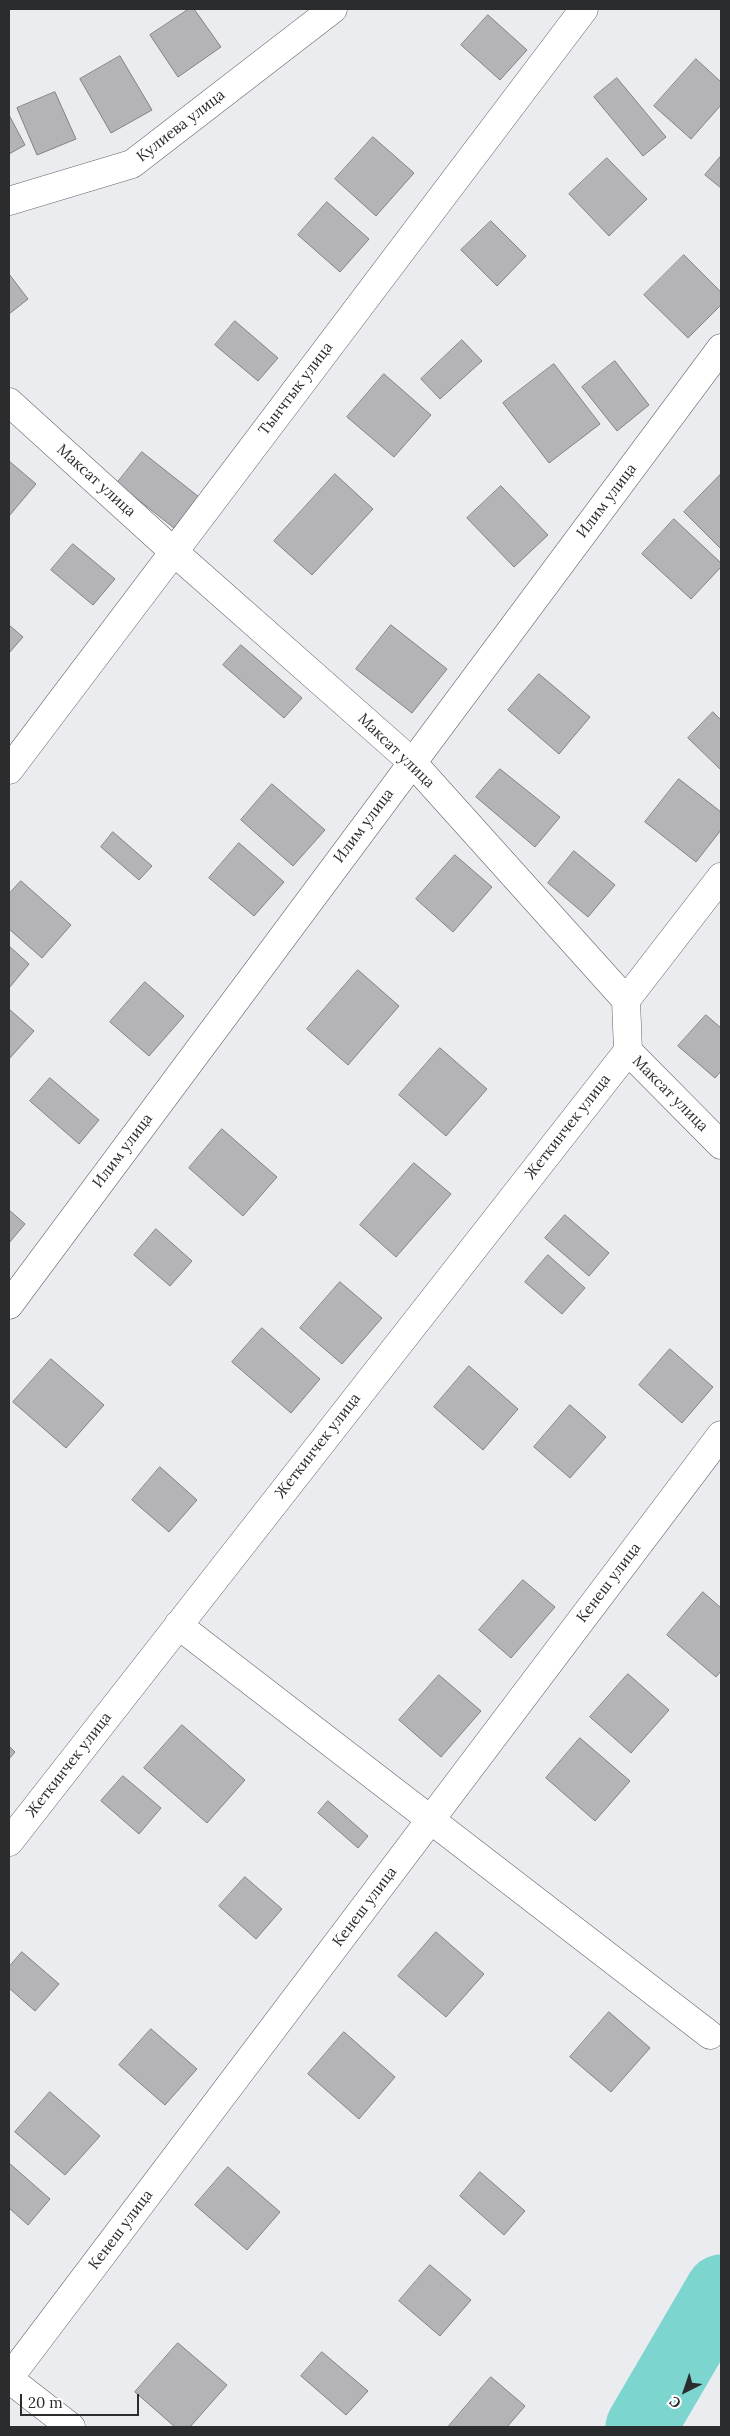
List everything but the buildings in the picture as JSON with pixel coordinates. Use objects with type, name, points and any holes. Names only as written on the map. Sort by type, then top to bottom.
[{"type":"street","name":"Кулиева улица","points":[[9,201],[132,164],[333,9]]},
{"type":"street","name":"Тынчтык улица","points":[[9,770],[584,9]]},
{"type":"street","name":"Илим улица","points":[[9,1305],[721,348]]},
{"type":"street","name":"Максат улица","points":[[9,402],[173,551],[412,762],[626,1000],[628,1050],[721,1145]]},
{"type":"street","points":[[626,1000],[721,877]]},
{"type":"street","name":"Жеткинчек улица","points":[[9,1842],[628,1050]]},
{"type":"street","name":"Кенеш улица","points":[[9,2378],[721,1435]]},
{"type":"street","points":[[178,1625],[710,2035]]},
{"type":"street","points":[[9,2378],[71,2427]]},
{"type":"waterway","points":[[641,2427],[721,2290]]}]
